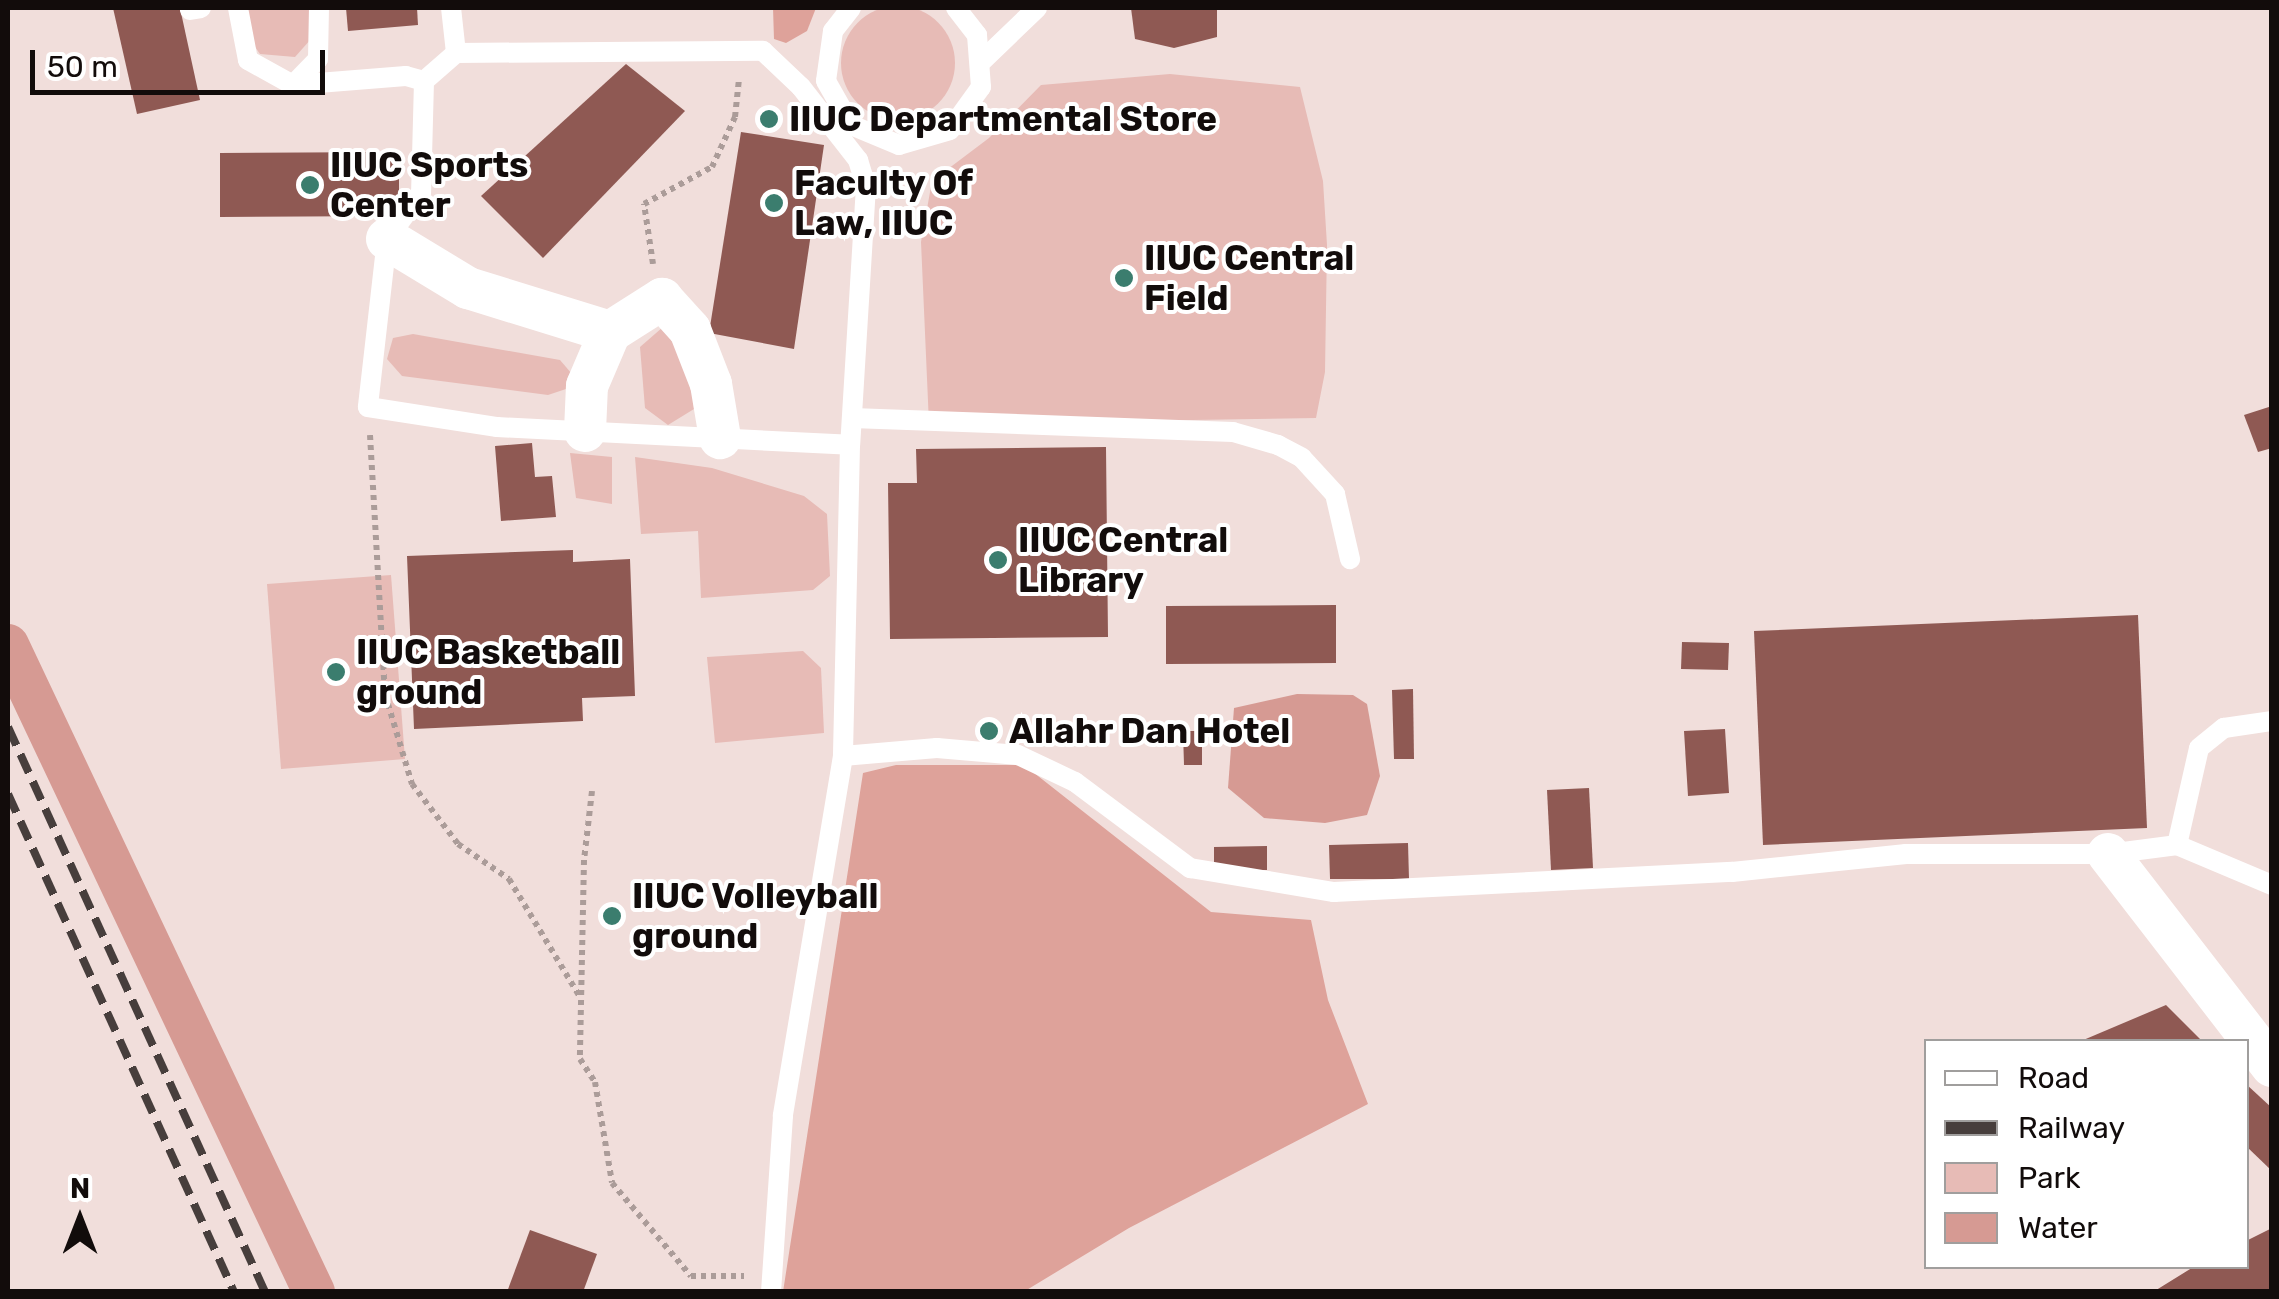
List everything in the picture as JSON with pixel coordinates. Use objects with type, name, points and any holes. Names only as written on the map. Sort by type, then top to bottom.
[{"type":"street","points":[[387,239],[468,288],[610,332]]},
{"type":"street","points":[[585,431],[586,386],[610,332],[662,299],[690,330],[711,384],[720,438]]},
{"type":"street","points":[[2108,854],[2272,1066]]},
{"type":"lane","points":[[238,8],[248,60],[293,84],[406,76],[424,80]]},
{"type":"lane","points":[[293,84],[318,59],[319,8]]},
{"type":"lane","points":[[450,8],[456,53]]},
{"type":"lane","points":[[852,8],[833,32],[826,81],[851,125],[873,138],[899,145],[950,130],[981,87],[983,60],[977,35],[956,8]]},
{"type":"lane","points":[[983,60],[1037,8]]},
{"type":"lane","points":[[771,1292],[768,1269],[783,1116],[843,756],[850,445],[866,186],[856,159],[800,87],[763,51],[456,53],[424,80],[422,193],[387,239],[368,407],[497,427],[850,445]]},
{"type":"lane","points":[[856,159],[873,138]]},
{"type":"lane","points":[[852,418],[1233,432],[1278,444],[1302,458],[1335,494],[1350,560]]},
{"type":"lane","points":[[2177,845],[2199,748],[2224,728],[2272,721]]},
{"type":"lane","points":[[843,756],[937,748],[1018,755],[1075,782],[1190,868],[1334,892],[1732,872],[1906,854],[2108,854],[2177,845],[2272,885]]},
{"type":"path","points":[[662,299],[644,204],[712,167],[735,117],[748,51]]},
{"type":"path","points":[[368,407],[385,694],[412,784],[458,844],[509,879],[580,997]]},
{"type":"path","points":[[592,791],[580,1058],[595,1082],[612,1183],[692,1276],[734,1279],[768,1269]]},
{"type":"green space","points":[[898,6],[930,15],[946,31],[955,63],[946,95],[930,111],[898,120],[866,111],[850,95],[841,63],[850,31],[866,15]]},
{"type":"green space","points":[[246,8],[311,8],[311,39],[295,57],[260,54],[245,33]]},
{"type":"green space","name":"IIUC Central Field","points":[[1170,74],[1300,87],[1323,181],[1327,245],[1325,372],[1316,418],[929,424],[921,242],[932,181],[989,138],[1041,85]]},
{"type":"green space","points":[[663,327],[689,346],[694,409],[668,425],[645,408],[640,347]]},
{"type":"green space","points":[[413,334],[560,360],[572,374],[569,388],[548,395],[402,376],[387,359],[393,338]]},
{"type":"green space","points":[[570,453],[612,457],[612,504],[576,498]]},
{"type":"green space","points":[[635,457],[712,468],[804,496],[827,514],[830,576],[813,590],[701,598],[698,531],[641,534]]},
{"type":"green space","name":"IIUC Basketball ground","points":[[391,575],[405,759],[281,769],[267,584]]},
{"type":"green space","points":[[803,651],[821,668],[824,733],[715,743],[707,657]]},
{"type":"shaded area","points":[[773,8],[816,8],[807,31],[786,43],[774,39]]},
{"type":"shaded area","points":[[896,765],[1024,765],[1211,912],[1311,920],[1328,1000],[1368,1104],[1129,1228],[1025,1291],[783,1292],[863,773]]},
{"type":"water","points":[[1297,694],[1353,695],[1367,704],[1380,776],[1367,815],[1325,823],[1264,818],[1228,788],[1234,708]]},
{"type":"building","points":[[113,8],[180,8],[200,100],[137,114]]},
{"type":"building","points":[[346,8],[417,8],[418,25],[348,31]]},
{"type":"building","points":[[1131,8],[1217,8],[1217,37],[1174,48],[1135,39]]},
{"type":"building","points":[[626,64],[685,111],[543,258],[481,196]]},
{"type":"building","name":"Faculty Of Law, IIUC","points":[[741,132],[824,145],[794,349],[709,333]]},
{"type":"building","name":"IIUC Sports Center","points":[[399,152],[399,216],[220,217],[220,153]]},
{"type":"building","points":[[2272,406],[2272,448],[2258,452],[2244,415]]},
{"type":"building","points":[[532,443],[535,477],[552,476],[556,517],[501,521],[495,446]]},
{"type":"building","name":"IIUC Central Library","points":[[1106,447],[1108,637],[890,639],[888,483],[917,483],[916,449]]},
{"type":"building","points":[[573,550],[573,562],[630,559],[635,696],[582,698],[583,721],[414,729],[407,556]]},
{"type":"building","points":[[1336,605],[1336,663],[1166,664],[1166,606]]},
{"type":"building","points":[[2138,615],[2147,828],[1763,845],[1754,631]]},
{"type":"building","points":[[1682,642],[1729,643],[1728,670],[1681,669]]},
{"type":"building","points":[[1413,689],[1414,759],[1394,759],[1392,690]]},
{"type":"building","points":[[1725,729],[1729,793],[1688,796],[1684,731]]},
{"type":"building","points":[[1183,731],[1202,731],[1202,765],[1184,765]]},
{"type":"building","points":[[1589,788],[1593,868],[1551,870],[1547,790]]},
{"type":"building","points":[[1408,843],[1409,879],[1330,879],[1329,845]]},
{"type":"building","points":[[1267,846],[1267,870],[1214,870],[1214,847]]},
{"type":"building","points":[[2166,1005],[2200,1039],[2086,1039]]},
{"type":"building","points":[[2249,1087],[2272,1108],[2272,1171],[2249,1149]]},
{"type":"building","points":[[2272,1228],[2272,1292],[2153,1292],[2190,1269],[2249,1269],[2249,1240]]},
{"type":"building","points":[[530,1230],[597,1254],[583,1292],[507,1292]]},
{"type":"waterway","points":[[8,645],[314,1292]]},
{"type":"railway","points":[[8,727],[265,1292]]},
{"type":"railway","points":[[8,794],[234,1292]]},
{"type":"place","name":"IIUC Departmental Store","points":[[769,119]]},
{"type":"place","name":"IIUC Sports Center","points":[[310,185]]},
{"type":"place","name":"Faculty Of Law, IIUC","points":[[774,203]]},
{"type":"place","name":"IIUC Central Field","points":[[1124,278]]},
{"type":"place","name":"IIUC Central Library","points":[[998,560]]},
{"type":"place","name":"IIUC Basketball ground","points":[[336,672]]},
{"type":"place","name":"Allahr Dan Hotel","points":[[989,731]]},
{"type":"place","name":"IIUC Volleyball ground","points":[[612,916]]}]
